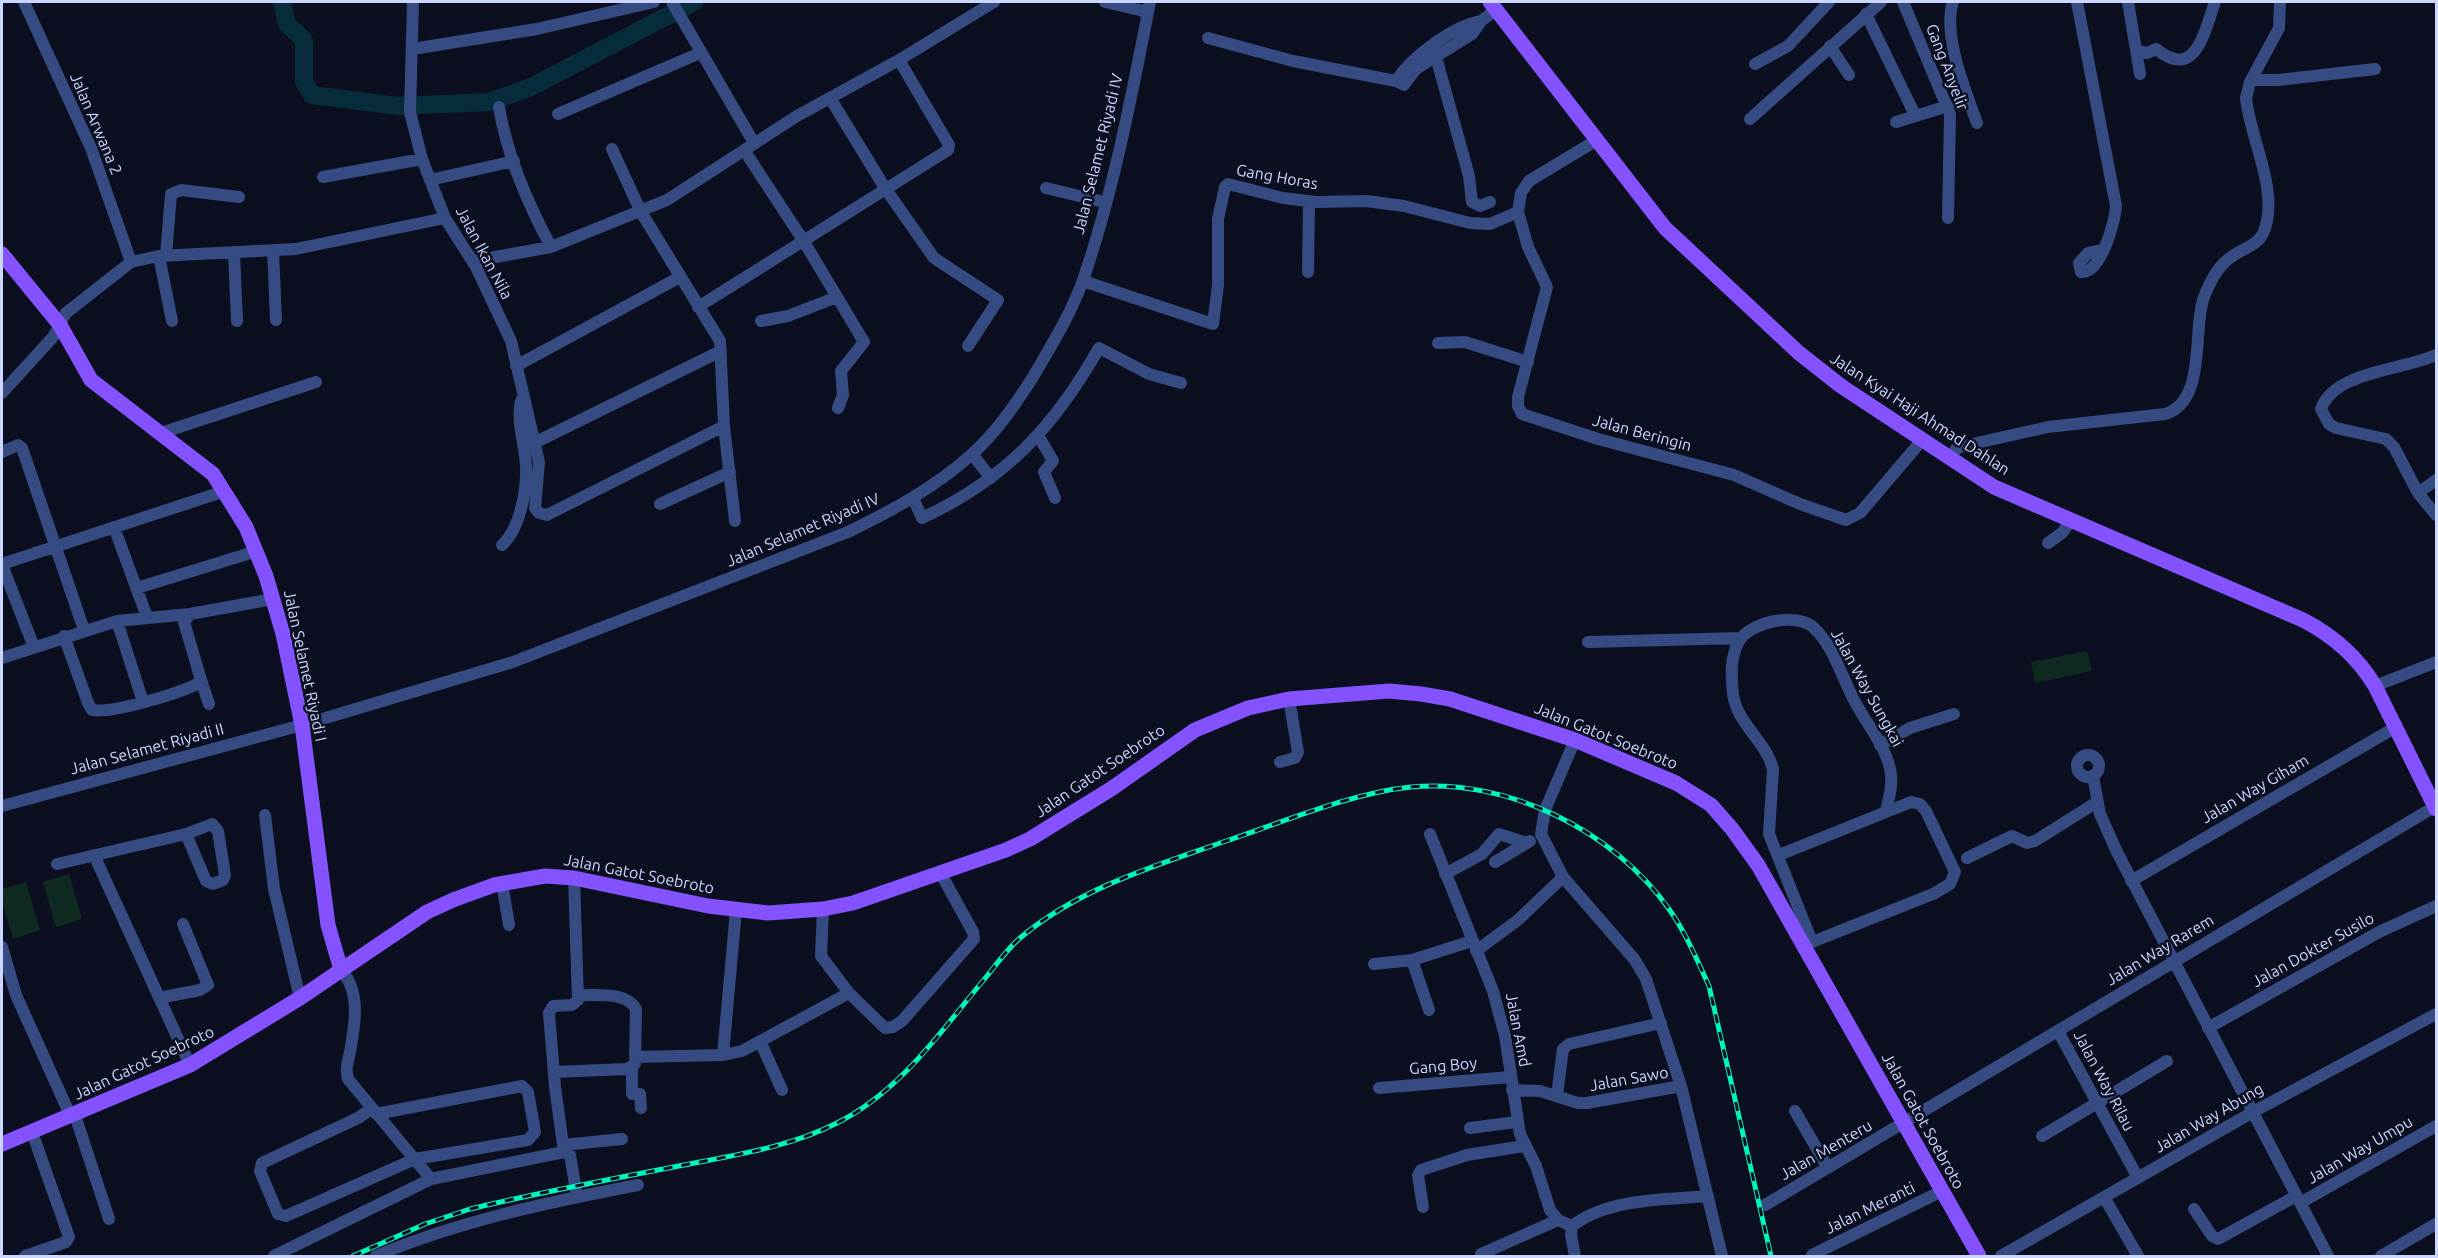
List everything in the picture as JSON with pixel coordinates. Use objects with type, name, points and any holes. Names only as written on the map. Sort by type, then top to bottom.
[{"type":"main road","name":"Jalan Kyai Haji Ahmad Dahlan","points":[[1493,6],[1648,209],[1695,259],[1818,368],[1994,487],[2322,630],[2353,655],[2374,686],[2436,807]]},
{"type":"main road","name":"Jalan Selamet Riyadi I","points":[[2,254],[60,325],[97,385],[203,464],[225,491],[257,551],[273,599],[302,724],[328,925],[340,970]]},
{"type":"main road","name":"Jalan Gatot Soebroto","points":[[2,1144],[190,1065],[300,998],[427,912],[453,900],[502,883],[545,876],[574,878],[736,910],[768,913],[824,909],[900,889],[1030,839],[1111,789],[1164,750],[1214,721],[1248,708],[1290,699],[1389,692],[1450,699],[1575,740],[1676,783],[1711,805],[1758,865],[1808,944],[1976,1255]]},
{"type":"street","name":"Jalan Arwana 2","points":[[24,2],[91,148],[131,262]]},
{"type":"street","name":"Jalan Ikan Nila","points":[[413,2],[410,106],[422,159],[445,218],[473,261],[511,341],[523,397],[536,442],[539,471],[535,506],[543,515],[724,426]]},
{"type":"street","points":[[412,49],[537,29],[654,2]]},
{"type":"street","points":[[473,261],[551,247],[640,212],[688,188],[749,147],[994,2]]},
{"type":"street","points":[[1105,2],[1149,7]]},
{"type":"street","points":[[1755,64],[1788,46],[1829,2]]},
{"type":"street","points":[[1750,119],[1799,78],[1830,46],[1881,2]]},
{"type":"street","name":"Gang Anyelir","points":[[1903,2],[1948,106],[1951,122],[1948,218]]},
{"type":"street","points":[[1953,2],[1949,16],[1951,33],[1962,81],[1977,123]]},
{"type":"street","points":[[2077,2],[2116,206],[2115,220],[2103,250]]},
{"type":"street","points":[[2128,2],[2140,74]]},
{"type":"street","points":[[2137,51],[2147,53],[2156,49],[2172,59],[2188,58],[2197,52],[2215,2]]},
{"type":"street","points":[[1949,458],[1957,448],[1963,446],[2048,427],[2155,416],[2179,409],[2191,384],[2202,303],[2207,290],[2221,265],[2260,241],[2266,228],[2268,197],[2247,105],[2251,80],[2279,28],[2280,2]]},
{"type":"street","points":[[673,5],[749,147],[864,342],[841,371],[843,395],[838,408]]},
{"type":"street","points":[[1208,38],[1293,61],[1396,81],[1404,85],[1434,51],[1472,34],[1493,6]]},
{"type":"street","name":"Jalan Selamet Riyadi IV","points":[[302,724],[513,662],[848,532],[913,498],[972,454],[1004,421],[1024,390],[1052,346],[1083,281],[1104,202],[1149,7]]},
{"type":"street","points":[[1866,14],[1916,115]]},
{"type":"street","points":[[1830,46],[1848,75]]},
{"type":"street","points":[[1434,51],[1469,176],[1472,202],[1480,206],[1490,202]]},
{"type":"street","points":[[558,114],[700,53]]},
{"type":"street","points":[[698,307],[950,147],[899,60]]},
{"type":"street","points":[[2251,80],[2278,80],[2375,69]]},
{"type":"street","points":[[830,98],[885,188],[934,258],[998,300],[968,346]]},
{"type":"street","points":[[1896,123],[1948,106]]},
{"type":"street","points":[[499,107],[530,208],[551,247]]},
{"type":"street","points":[[1518,212],[1521,194],[1526,183],[1597,140]]},
{"type":"street","points":[[612,148],[640,212],[698,307],[716,332],[721,351],[724,426],[735,521]]},
{"type":"street","points":[[323,177],[422,159]]},
{"type":"street","points":[[430,180],[514,161]]},
{"type":"street","name":"Gang Horas","points":[[1083,281],[1213,324],[1218,285],[1218,219],[1226,185],[1283,198],[1309,201],[1366,201],[1404,206],[1478,224],[1499,221],[1518,212]]},
{"type":"street","points":[[1046,188],[1104,202]]},
{"type":"street","points":[[172,321],[163,256],[171,194],[180,190],[239,197]]},
{"type":"street","points":[[1308,272],[1309,201]]},
{"type":"street","name":"Jalan Beringin","points":[[1518,212],[1528,247],[1547,287],[1520,385],[1518,406],[1522,414],[1734,475],[1800,504],[1846,520],[1860,513],[1923,440]]},
{"type":"street","points":[[2,393],[53,337],[66,313],[131,262],[163,256],[305,247],[445,218]]},
{"type":"street","points":[[273,250],[276,320]]},
{"type":"street","points":[[234,252],[237,321]]},
{"type":"street","points":[[516,366],[680,278]]},
{"type":"street","points":[[760,321],[788,316],[837,297]]},
{"type":"street","points":[[1438,343],[1465,342],[1528,362]]},
{"type":"street","points":[[913,498],[922,518],[962,499],[991,478],[1038,435],[1079,383],[1099,348],[1149,374],[1181,383]]},
{"type":"street","points":[[536,442],[721,351]]},
{"type":"street","points":[[2436,355],[2351,381],[2325,398],[2321,409],[2329,424],[2336,428],[2386,439],[2394,447],[2418,493],[2436,515]]},
{"type":"street","points":[[161,433],[316,382]]},
{"type":"street","points":[[502,545],[513,530],[526,480],[519,419],[523,397]]},
{"type":"street","points":[[1038,435],[1053,461],[1044,472],[1055,498]]},
{"type":"street","points":[[2,452],[18,445],[22,448],[84,630]]},
{"type":"street","points":[[972,454],[991,478]]},
{"type":"street","points":[[660,504],[730,472]]},
{"type":"street","points":[[2418,493],[2436,480]]},
{"type":"street","points":[[34,647],[2,564],[225,491]]},
{"type":"street","points":[[2048,543],[2062,533],[2071,520]]},
{"type":"street","points":[[114,527],[147,617]]},
{"type":"street","points":[[136,588],[257,551]]},
{"type":"street","points":[[2,658],[64,636],[117,621],[190,614],[273,599]]},
{"type":"street","points":[[190,614],[184,622],[209,704]]},
{"type":"street","name":"Jalan Way Sungkai","points":[[1741,638],[1775,620],[1790,618],[1804,621],[1813,627],[1836,662],[1880,745],[1892,777],[1886,811]]},
{"type":"street","points":[[117,621],[143,702]]},
{"type":"street","points":[[64,636],[92,710],[100,711],[143,702],[195,686],[201,680]]},
{"type":"street","points":[[1588,642],[1724,636],[1741,638],[1732,661],[1733,696],[1744,721],[1771,759],[1773,769],[1769,834],[1779,855],[1808,944],[1933,894],[1954,879],[1953,868],[1920,804],[1904,803],[1779,855]]},
{"type":"street","points":[[2374,686],[2436,662]]},
{"type":"street","points":[[1280,762],[1295,758],[1298,752],[1290,699]]},
{"type":"street","points":[[1880,745],[1910,728],[1954,714]]},
{"type":"street","name":"Jalan Selamet Riyadi II","points":[[2,806],[302,724]]},
{"type":"street","name":"Jalan Way Giham","points":[[2131,881],[2396,727]]},
{"type":"street","points":[[1575,740],[1545,810],[1541,834],[1563,877],[1635,960],[1646,979],[1681,1086],[1722,1257]]},
{"type":"street","points":[[2092,776],[2097,802],[2108,833],[2131,881],[2328,1257]]},
{"type":"street","points":[[1967,858],[2012,836],[2027,843],[2035,841],[2097,802]]},
{"type":"street","name":"Jalan Way Rarem","points":[[1904,1124],[2174,960],[2436,807]]},
{"type":"street","points":[[265,815],[278,908],[300,998]]},
{"type":"street","points":[[57,864],[186,834],[212,824],[216,826],[225,875],[223,880],[213,884],[206,881],[186,834]]},
{"type":"street","name":"Jalan Amd","points":[[1430,834],[1493,991],[1505,1036],[1516,1122],[1524,1146],[1536,1166],[1550,1210],[1558,1220]]},
{"type":"street","points":[[1445,874],[1482,854],[1499,834],[1527,843]]},
{"type":"street","points":[[1495,862],[1541,834]]},
{"type":"street","points":[[94,855],[190,1065]]},
{"type":"street","points":[[824,909],[822,956],[849,993],[885,1028],[893,1027],[902,1022],[974,939],[973,932],[941,874]]},
{"type":"street","points":[[1374,964],[1412,960],[1474,946],[1518,920],[1563,877]]},
{"type":"street","points":[[574,878],[579,995],[572,1005],[557,1005],[550,1009],[554,1072],[564,1149],[570,1155],[573,1165],[577,1196]]},
{"type":"street","points":[[502,883],[509,925]]},
{"type":"street","name":"Jalan Dokter Susilo","points":[[2208,1028],[2379,932],[2436,906]]},
{"type":"street","points":[[723,1055],[736,910]]},
{"type":"street","points":[[159,998],[200,990],[208,984],[183,924]]},
{"type":"street","points":[[2,947],[16,995],[73,1116],[109,1219]]},
{"type":"street","points":[[1412,960],[1429,1010]]},
{"type":"street","points":[[340,970],[353,988],[355,1002],[350,1050],[345,1070],[353,1089],[431,1179]]},
{"type":"street","points":[[554,1072],[634,1062],[723,1055],[742,1051],[849,993]]},
{"type":"street","points":[[579,995],[630,1000],[636,1009],[632,1094],[640,1094],[641,1108]]},
{"type":"street","name":"Jalan Way Abung","points":[[2001,1257],[2253,1112],[2436,1014]]},
{"type":"street","points":[[1557,1095],[1563,1049],[1569,1044],[1661,1023]]},
{"type":"street","name":"Jalan Way Rilau","points":[[2058,1031],[2138,1178]]},
{"type":"street","points":[[760,1041],[782,1090]]},
{"type":"street","points":[[2042,1136],[2167,1061]]},
{"type":"street","name":"Gang Boy","points":[[1379,1088],[1511,1083]]},
{"type":"street","name":"Jalan Sawo","points":[[1511,1083],[1557,1095],[1568,1101],[1587,1103],[1681,1086]]},
{"type":"street","points":[[519,1086],[528,1092],[535,1132],[530,1139],[415,1159],[286,1216],[276,1212],[260,1171],[262,1163],[373,1112],[519,1086]]},
{"type":"street","points":[[1795,1110],[1828,1168]]},
{"type":"street","points":[[1470,1128],[1516,1122]]},
{"type":"street","name":"Jalan Menteru","points":[[1765,1205],[1904,1124]]},
{"type":"street","name":"Jalan Way Umpu","points":[[2194,1209],[2212,1236],[2218,1239],[2298,1200],[2436,1126]]},
{"type":"street","points":[[25,1257],[66,1242],[69,1237],[33,1132]]},
{"type":"street","points":[[274,1257],[431,1179],[564,1149],[622,1139]]},
{"type":"street","points":[[1424,1207],[1418,1175],[1421,1170],[1467,1155],[1524,1146]]},
{"type":"street","points":[[376,1257],[419,1238],[577,1196],[638,1185]]},
{"type":"street","name":"Jalan Meranti","points":[[1812,1255],[1942,1191]]},
{"type":"street","points":[[1575,1257],[1571,1235],[1572,1226],[1589,1213],[1651,1200],[1708,1196]]},
{"type":"street","points":[[2104,1197],[2138,1257]]},
{"type":"street","points":[[1481,1254],[1558,1220],[1572,1226]]},
{"type":"street","points":[[2381,1257],[2436,1224]]},
{"type":"green space","points":[[2087,651],[2092,671],[2035,683],[2031,662]]},
{"type":"green space","points":[[69,874],[82,919],[56,927],[43,882]]},
{"type":"green space","points":[[26,882],[40,930],[13,939],[2,901],[2,889]]},
{"type":"waterway","points":[[282,2],[287,24],[304,40],[304,82],[312,95],[398,106],[489,102],[531,87],[694,2]]},
{"type":"railway","points":[[353,1256],[425,1224],[470,1209],[743,1154],[819,1131],[859,1110],[899,1078],[934,1041],[1015,943],[1043,920],[1067,905],[1147,869],[1342,801],[1388,790],[1447,786],[1484,791],[1520,801],[1555,815],[1588,833],[1619,855],[1646,881],[1669,909],[1686,937],[1709,986],[1771,1256]]}]
